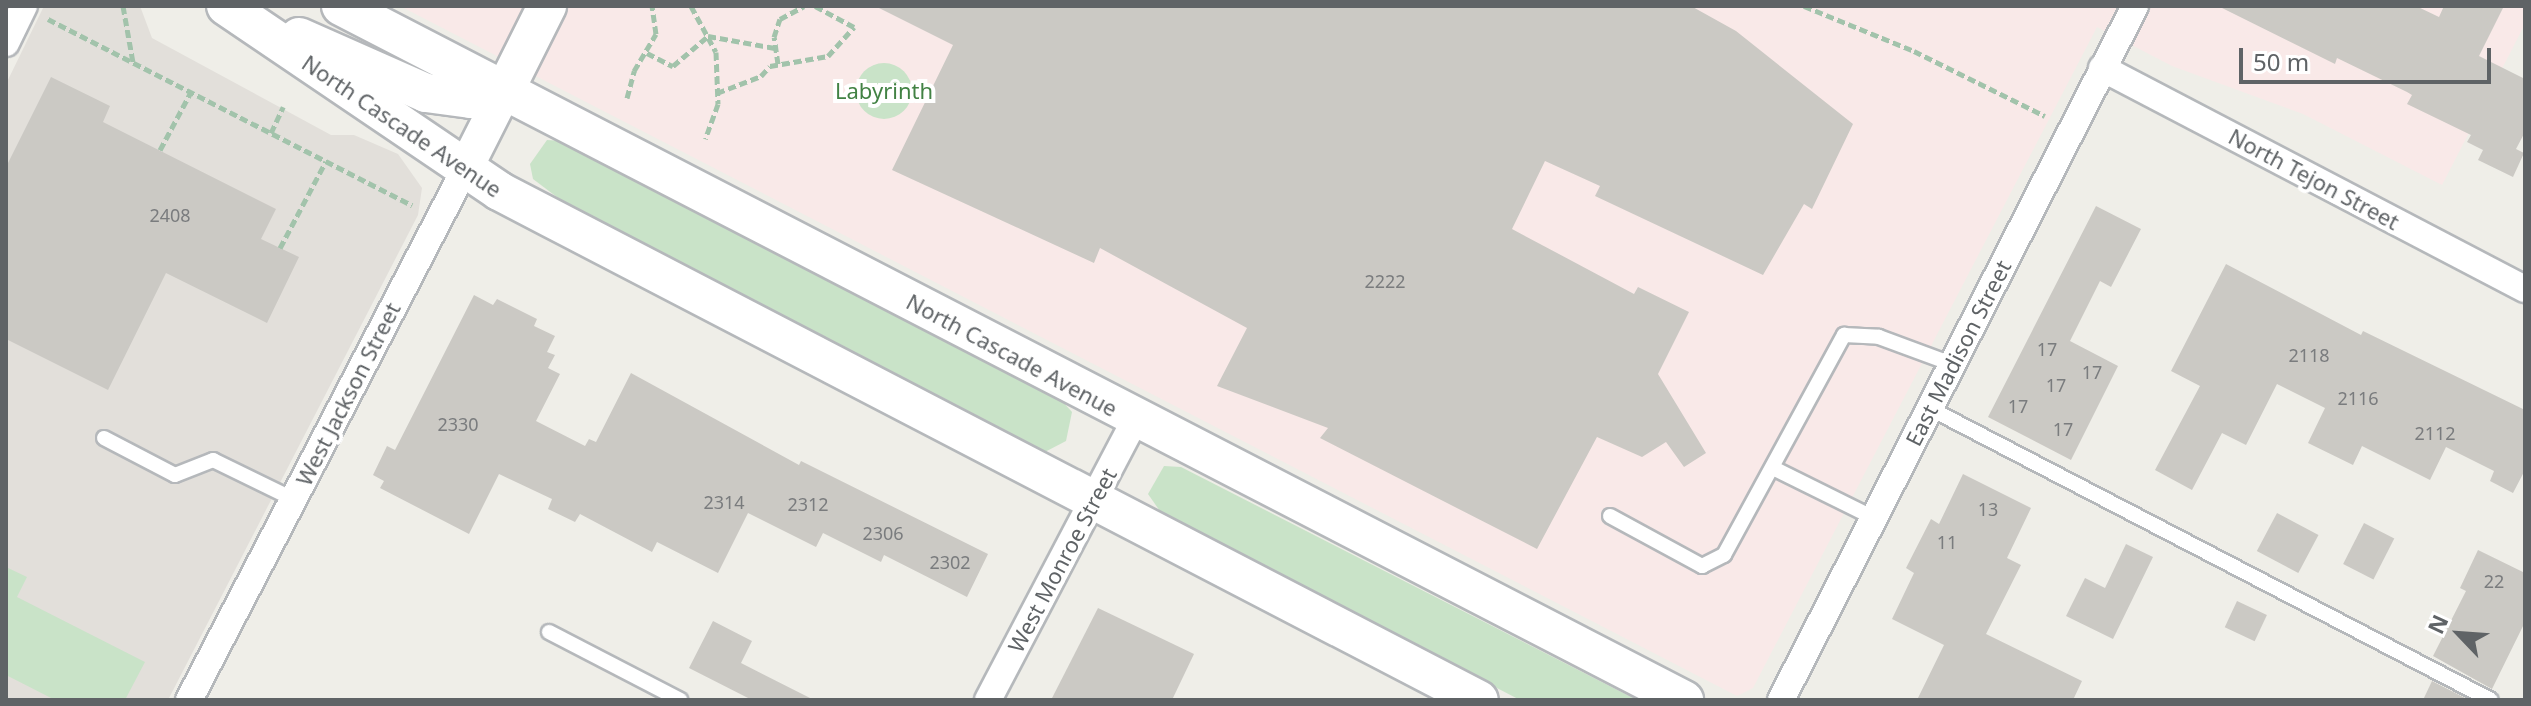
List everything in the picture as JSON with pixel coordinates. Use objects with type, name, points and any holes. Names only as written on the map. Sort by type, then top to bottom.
[{"type":"main road","points":[[227,6],[426,93],[471,99],[506,88],[547,6]]},
{"type":"main road","name":"North Cascade Avenue","points":[[227,6],[464,171],[1093,502],[1479,700]]},
{"type":"main road","name":"North Cascade Avenue","points":[[341,6],[506,88],[1135,420],[1684,700]]},
{"type":"street","points":[[6,43],[24,6]]},
{"type":"street","name":"East Madison Street","points":[[1781,700],[2135,6]]},
{"type":"street","name":"North Tejon Street","points":[[2102,68],[2525,289]]},
{"type":"street","name":"West Jackson Street","points":[[189,700],[506,88]]},
{"type":"street","name":"West Monroe Street","points":[[988,700],[1135,420]]},
{"type":"lane","points":[[1610,516],[1702,566],[1724,555],[1844,335],[1879,337],[1952,364]]},
{"type":"lane","points":[[1929,408],[2491,700]]},
{"type":"lane","points":[[104,438],[175,475],[213,460],[293,499]]},
{"type":"lane","points":[[1773,468],[1874,518]]},
{"type":"lane","points":[[549,632],[680,700]]},
{"type":"path","points":[[123,6],[133,63]]},
{"type":"path","points":[[627,98],[634,71],[656,34],[652,6]]},
{"type":"path","points":[[691,6],[716,52],[717,93],[705,139]]},
{"type":"path","points":[[778,64],[775,48],[780,19],[804,6]]},
{"type":"path","points":[[717,93],[778,64],[828,56],[854,27],[815,6]]},
{"type":"path","points":[[1804,6],[1914,51],[2045,116]]},
{"type":"path","points":[[47,20],[414,206]]},
{"type":"path","points":[[647,53],[673,66],[708,36]]},
{"type":"path","points":[[708,36],[775,48]]},
{"type":"path","points":[[160,150],[191,92]]},
{"type":"path","points":[[271,133],[283,107]]},
{"type":"path","points":[[280,248],[326,161]]},
{"type":"shaded area","points":[[44,6],[140,6],[152,38],[331,135],[354,135],[398,154],[422,188],[418,215],[168,700],[6,700],[6,84]]},
{"type":"shaded area","points":[[400,6],[2525,6],[2525,24],[2442,185],[2303,114],[2172,66],[2097,27],[1753,688],[1737,696]]},
{"type":"green space","name":"Labyrinth","points":[[884,63],[904,71],[912,91],[904,111],[884,119],[864,111],[856,91],[864,71]]},
{"type":"green space","points":[[547,140],[562,141],[1063,402],[1072,412],[1066,441],[1041,454],[578,213],[533,179],[530,164]]},
{"type":"green space","points":[[1164,466],[1181,467],[1637,700],[1520,700],[1162,514],[1148,494]]},
{"type":"green space","points":[[6,567],[27,577],[17,597],[145,662],[125,700],[55,700],[6,675]]},
{"type":"building","points":[[875,6],[1691,6],[1736,31],[1853,124],[1812,209],[1804,204],[1763,275],[1595,196],[1600,186],[1545,161],[1512,229],[1634,294],[1638,287],[1689,312],[1658,374],[1706,453],[1684,467],[1666,442],[1642,457],[1597,437],[1537,549],[1320,438],[1328,428],[1217,386],[1247,328],[1100,248],[1094,263],[892,170],[953,45]]},
{"type":"building","points":[[2218,6],[2416,6],[2439,17],[2444,6],[2504,6],[2479,56],[2525,79],[2525,132],[2516,149],[2524,153],[2513,177],[2478,160],[2483,150],[2467,142],[2471,135],[2407,104],[2412,95],[2407,92],[2337,58],[2335,64]]},
{"type":"building","points":[[51,77],[110,106],[103,122],[276,209],[261,239],[299,257],[267,323],[166,273],[108,390],[6,339],[6,167]]},
{"type":"building","points":[[2096,206],[2141,229],[2111,287],[2100,281],[2070,341],[2118,366],[2071,460],[1988,417]]},
{"type":"building","points":[[2226,264],[2361,335],[2363,331],[2525,410],[2525,470],[2513,493],[2490,481],[2494,471],[2446,447],[2430,480],[2362,446],[2353,465],[2308,443],[2325,408],[2277,384],[2246,445],[2222,433],[2192,490],[2155,470],[2200,386],[2171,371]]},
{"type":"building","points":[[474,295],[493,305],[497,299],[537,319],[534,326],[555,336],[547,352],[555,355],[548,368],[560,374],[536,421],[585,446],[589,439],[596,442],[631,373],[799,465],[801,461],[988,554],[967,597],[884,555],[881,562],[823,533],[816,547],[748,513],[718,573],[657,542],[652,552],[580,514],[575,522],[548,509],[552,499],[499,474],[469,534],[380,488],[384,481],[373,475],[387,446],[395,450]]},
{"type":"building","points":[[1963,474],[2031,508],[2007,558],[2021,565],[1986,634],[2082,681],[2073,700],[1917,700],[1944,645],[1892,619],[1914,573],[1906,568],[1931,519],[1939,524]]},
{"type":"building","points":[[2277,513],[2318,535],[2298,573],[2257,551]]},
{"type":"building","points":[[2364,523],[2394,538],[2373,579],[2343,564]]},
{"type":"building","points":[[2126,544],[2153,557],[2113,639],[2066,616],[2085,578],[2105,588]]},
{"type":"building","points":[[2478,550],[2525,573],[2525,622],[2492,689],[2433,656],[2466,591],[2460,588]]},
{"type":"building","points":[[2237,601],[2267,615],[2255,641],[2225,627]]},
{"type":"building","points":[[1098,608],[1194,654],[1172,700],[1051,700]]},
{"type":"building","points":[[713,621],[752,641],[741,663],[814,700],[752,700],[689,668]]},
{"type":"building","points":[[2432,681],[2469,700],[2423,700]]}]
